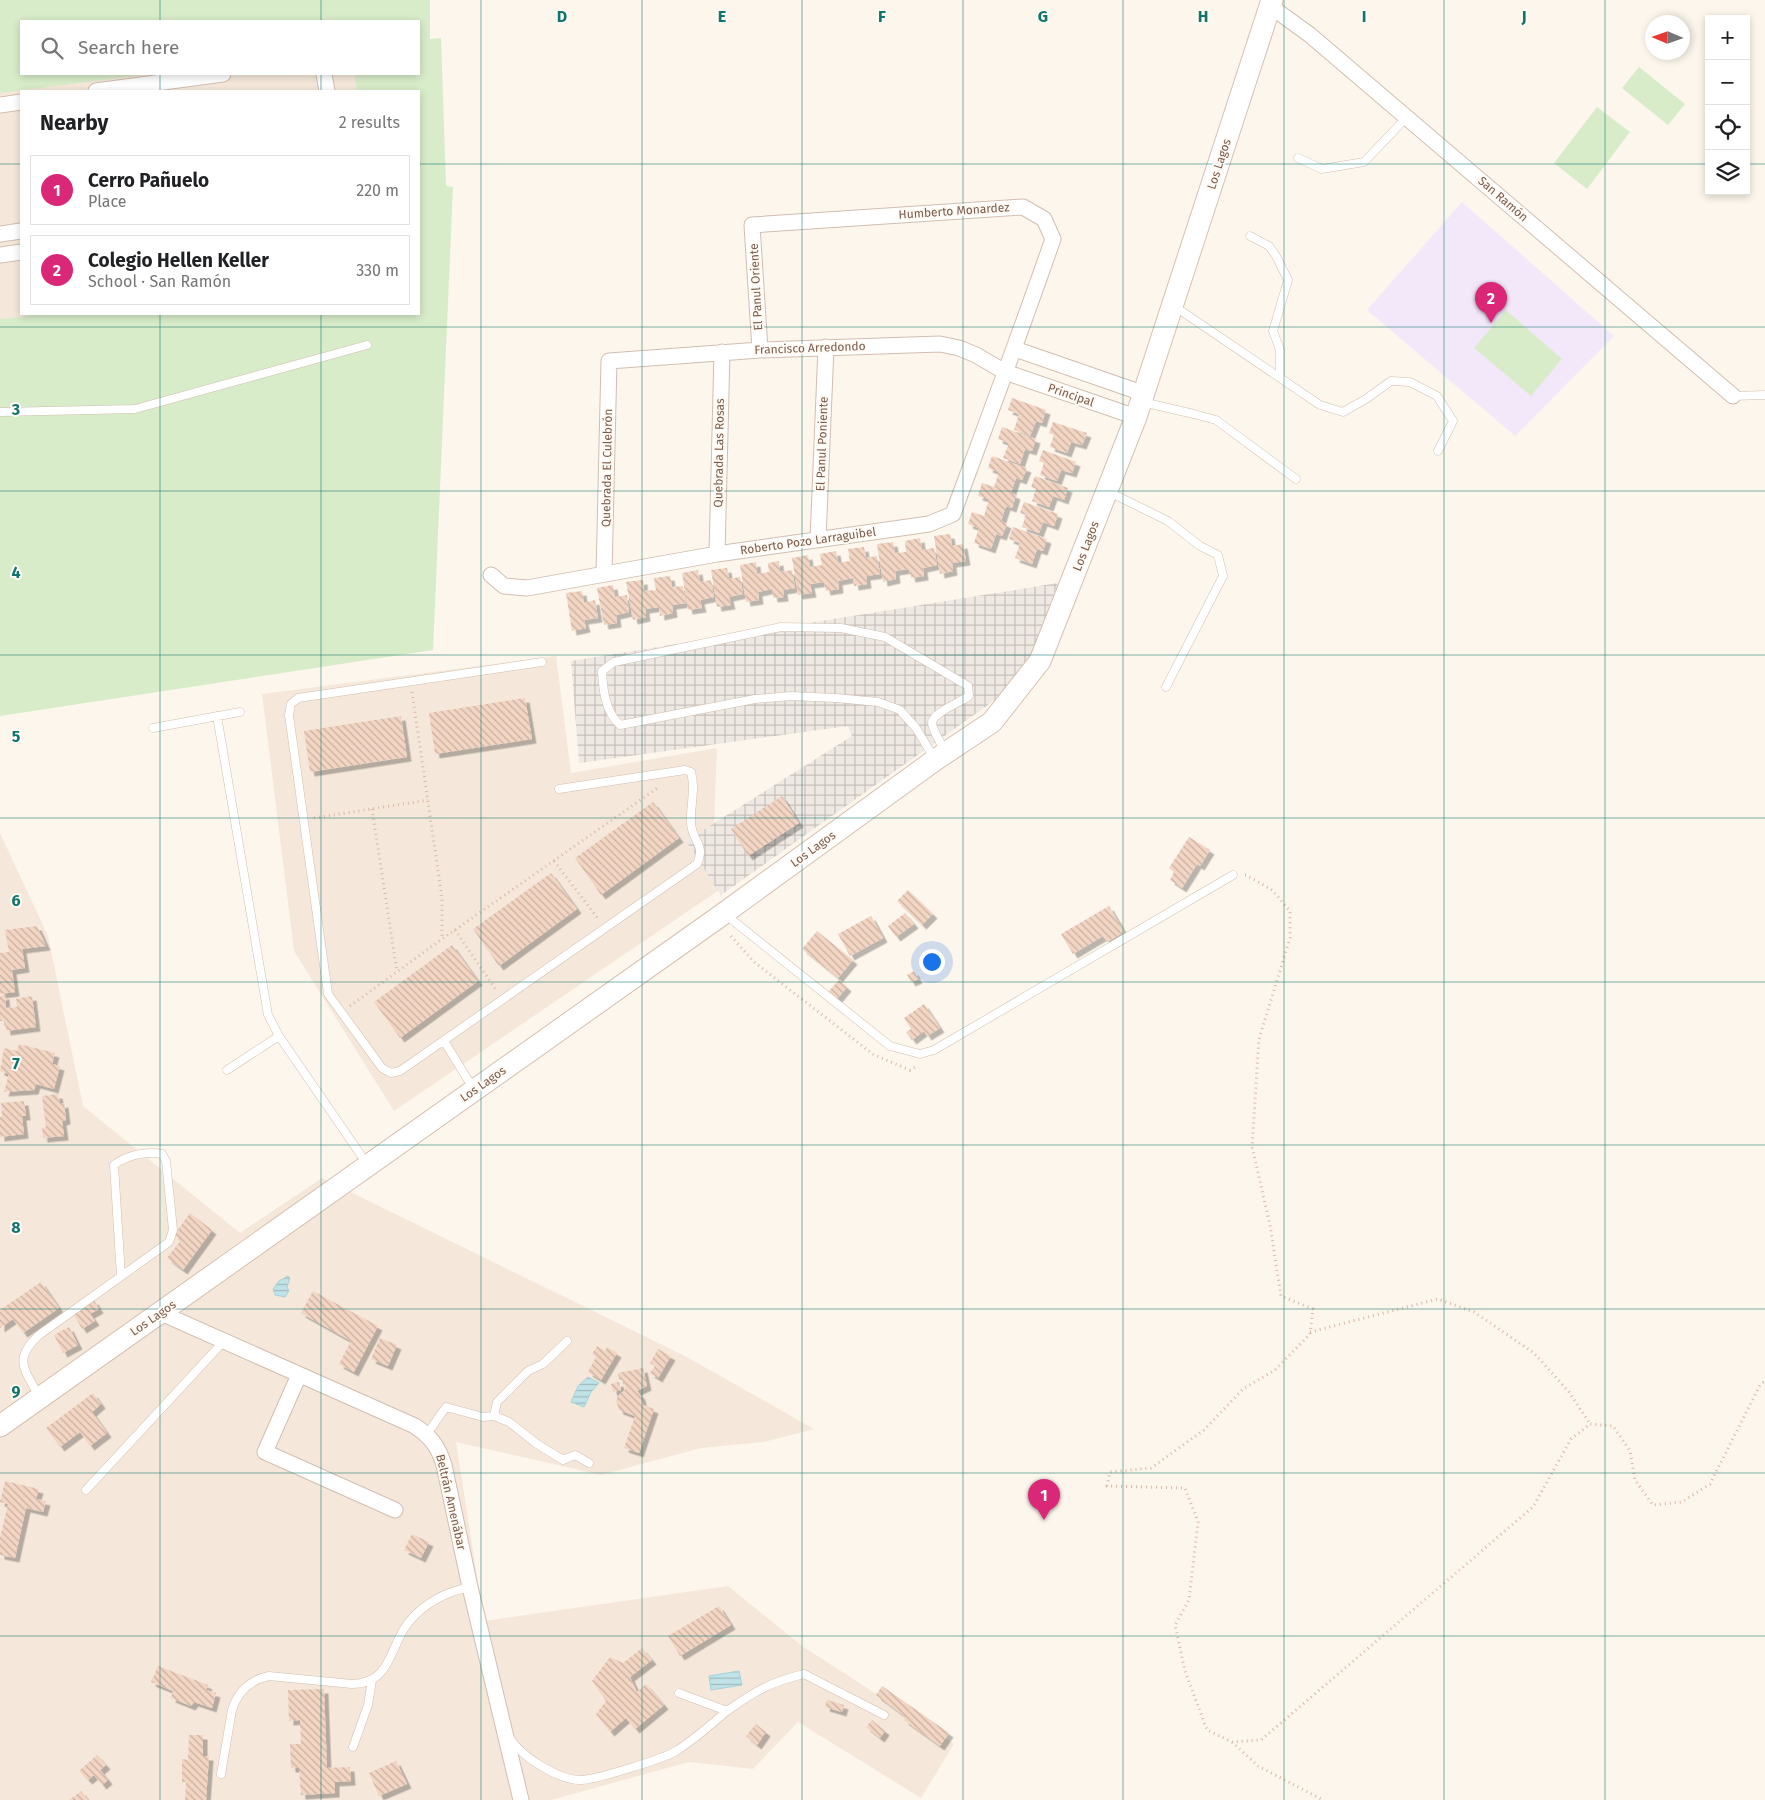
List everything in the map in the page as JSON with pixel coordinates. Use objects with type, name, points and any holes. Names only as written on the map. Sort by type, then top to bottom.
[{"type":"main road","name":"Los Lagos","points":[[0,1426],[720,916],[940,756],[992,722],[1040,661],[1141,405],[1271,3]]},
{"type":"street","name":"San Ramón","points":[[1271,3],[1733,396]]},
{"type":"street","points":[[103,90],[216,75]]},
{"type":"street","points":[[324,75],[327,90]]},
{"type":"street","points":[[0,104],[20,102]]},
{"type":"street","name":"Humberto Monardez","points":[[752,224],[1022,207],[1044,219],[1053,239],[1015,350]]},
{"type":"street","name":"El Panul Oriente","points":[[752,224],[760,350]]},
{"type":"street","points":[[0,234],[20,231]]},
{"type":"street","points":[[0,255],[20,252]]},
{"type":"street","name":"Francisco Arredondo","points":[[609,361],[760,350],[940,344],[976,355],[1005,372]]},
{"type":"street","name":"El Panul Poniente","points":[[818,540],[826,347]]},
{"type":"street","name":"Roberto Pozo Larraguibel","points":[[491,575],[504,586],[527,588],[717,554],[929,524],[953,514],[1005,372],[1015,350]]},
{"type":"street","name":"Principal","points":[[1015,350],[1141,405]]},
{"type":"street","name":"Quebrada Las Rosas","points":[[717,554],[722,352]]},
{"type":"street","name":"Quebrada El Culebrón","points":[[604,574],[609,361]]},
{"type":"street","name":"Principal","points":[[1005,372],[1141,405]]},
{"type":"street","name":"Beltrán Amenábar","points":[[161,1312],[415,1426],[433,1440],[442,1458],[470,1587],[521,1800]]},
{"type":"street","points":[[299,1375],[265,1452],[395,1510]]},
{"type":"lane","points":[[1298,158],[1322,169],[1364,162],[1407,117]]},
{"type":"lane","points":[[1250,236],[1269,246],[1288,280],[1273,331],[1280,350],[1280,378]]},
{"type":"lane","points":[[1173,306],[1320,405],[1343,412],[1366,399],[1391,381],[1410,382],[1437,396],[1453,421],[1438,452]]},
{"type":"lane","points":[[0,412],[135,409],[367,345]]},
{"type":"lane","points":[[1733,396],[1765,395]]},
{"type":"lane","points":[[1141,405],[1194,414],[1216,420],[1296,479]]},
{"type":"lane","points":[[1107,492],[1168,521],[1200,546],[1218,555],[1223,576],[1166,687]]},
{"type":"lane","points":[[781,627],[841,628],[885,637],[968,686],[969,696],[939,712],[933,718],[932,724],[940,756],[900,710],[878,702],[791,696],[755,699],[620,725],[611,718],[603,687],[602,671],[614,662],[781,627]]},
{"type":"lane","points":[[542,662],[298,698],[291,704],[289,715],[328,994],[382,1068],[391,1073],[400,1071],[697,864],[700,848],[693,834],[691,824],[694,782],[691,772],[685,770],[559,789]]},
{"type":"lane","points":[[153,728],[240,712]]},
{"type":"lane","points":[[217,716],[268,1015],[279,1036],[368,1166]]},
{"type":"lane","points":[[720,916],[890,1046],[920,1054],[934,1050],[1235,877]]},
{"type":"lane","points":[[226,1070],[279,1036]]},
{"type":"lane","points":[[444,1041],[474,1090]]},
{"type":"lane","points":[[40,1398],[23,1367],[28,1345],[39,1335],[169,1242],[173,1230],[166,1161],[162,1154],[152,1152],[123,1158],[114,1165],[121,1276]]},
{"type":"lane","points":[[86,1490],[224,1341]]},
{"type":"lane","points":[[494,1416],[497,1402],[528,1371],[543,1364],[567,1341]]},
{"type":"lane","points":[[427,1434],[446,1407],[483,1417],[494,1416],[509,1422],[537,1444],[563,1460],[576,1455],[590,1463]]},
{"type":"lane","points":[[220,1774],[235,1700],[240,1692],[253,1681],[269,1676],[352,1684],[366,1683],[384,1669],[402,1632],[416,1614],[430,1602],[446,1593],[470,1587]]},
{"type":"lane","points":[[502,1725],[512,1743],[538,1764],[565,1776],[584,1780],[663,1758],[676,1751],[756,1691],[781,1680],[804,1674],[884,1715]]},
{"type":"lane","points":[[353,1747],[368,1705],[372,1680]]},
{"type":"lane","points":[[679,1693],[728,1711]]},
{"type":"path","points":[[410,682],[442,898],[442,940]]},
{"type":"path","points":[[342,1012],[663,784],[663,773]]},
{"type":"path","points":[[304,819],[428,800]]},
{"type":"path","points":[[372,808],[397,972]]},
{"type":"path","points":[[554,861],[605,928]]},
{"type":"path","points":[[1235,877],[1246,875],[1272,890],[1290,911],[1290,938],[1259,1039],[1252,1147],[1270,1225],[1281,1296],[1313,1309],[1310,1334],[1275,1370],[1243,1389],[1204,1430],[1151,1468],[1110,1472],[1107,1486],[1185,1488],[1198,1522],[1189,1600],[1175,1625],[1185,1671],[1207,1730],[1232,1742],[1258,1766],[1323,1800]]},
{"type":"path","points":[[720,916],[754,962],[874,1055],[910,1070],[919,1065]]},
{"type":"path","points":[[455,930],[503,1000]]},
{"type":"path","points":[[1310,1332],[1438,1300],[1474,1312],[1534,1353],[1569,1392],[1590,1424]]},
{"type":"path","points":[[1232,1742],[1261,1740],[1533,1507],[1571,1439],[1590,1424],[1613,1426],[1630,1450],[1635,1480],[1653,1505],[1682,1502],[1710,1484],[1760,1384],[1765,1380]]},
{"type":"shaded area","points":[[82,75],[354,75],[357,90],[20,90],[20,315],[34,315],[0,319],[0,89]]},
{"type":"shaded area","points":[[1462,202],[1614,336],[1515,436],[1367,310]]},
{"type":"shaded area","points":[[1058,583],[1032,654],[1002,695],[721,895],[686,841],[852,736],[848,726],[579,763],[571,661]]},
{"type":"shaded area","points":[[556,656],[571,773],[717,748],[714,827],[747,871],[394,1111],[294,951],[262,694]]},
{"type":"shaded area","points":[[0,833],[48,936],[83,1106],[240,1233],[322,1178],[685,1356],[814,1429],[764,1442],[701,1448],[601,1475],[456,1442],[484,1621],[728,1586],[802,1646],[954,1744],[921,1798],[798,1722],[753,1769],[689,1762],[551,1800],[0,1800]]},
{"type":"green space","points":[[0,0],[430,0],[430,39],[441,38],[446,186],[453,187],[433,650],[0,716],[0,319],[34,315],[420,315],[420,90],[357,90],[354,75],[420,75],[420,20],[20,20],[20,75],[142,75],[0,93]]},
{"type":"green space","points":[[1639,67],[1685,104],[1668,125],[1622,88]]},
{"type":"green space","points":[[1597,107],[1630,132],[1587,189],[1554,163]]},
{"type":"green space","points":[[1506,310],[1562,359],[1531,396],[1474,348]]},
{"type":"water","points":[[288,1276],[290,1278],[287,1287],[289,1291],[285,1297],[275,1295],[273,1289],[279,1281]]},
{"type":"water","points":[[588,1377],[599,1383],[591,1392],[584,1407],[571,1402],[578,1386]]},
{"type":"water","points":[[739,1671],[742,1685],[711,1690],[709,1676]]},
{"type":"building","points":[[1012,398],[1046,410],[1042,423],[1036,421],[1030,436],[1014,430],[1019,414],[1008,410]]},
{"type":"building","points":[[1053,422],[1087,433],[1082,445],[1071,442],[1067,453],[1050,447],[1054,435],[1049,433]]},
{"type":"building","points":[[1002,427],[1036,439],[1032,451],[1025,449],[1020,464],[1003,458],[1009,443],[998,439]]},
{"type":"building","points":[[1043,450],[1076,462],[1072,473],[1061,470],[1057,481],[1040,475],[1044,463],[1039,461]]},
{"type":"building","points":[[992,456],[1027,468],[1022,480],[1016,478],[1011,493],[1016,495],[1012,508],[1006,506],[1001,521],[1007,524],[1002,536],[996,534],[991,549],[974,543],[979,528],[968,524],[972,512],[984,516],[989,499],[978,496],[982,483],[994,487],[999,472],[988,468]]},
{"type":"building","points":[[1035,476],[1068,488],[1064,500],[1053,496],[1049,507],[1032,501],[1036,489],[1031,487]]},
{"type":"building","points":[[1024,502],[1058,514],[1054,526],[1043,522],[1039,533],[1022,527],[1026,515],[1020,513]]},
{"type":"building","points":[[1013,527],[1047,539],[1043,551],[1037,549],[1032,564],[1015,558],[1020,543],[1009,539]]},
{"type":"building","points":[[950,534],[952,546],[963,544],[966,561],[952,563],[953,571],[940,574],[934,536]]},
{"type":"building","points":[[920,538],[922,550],[934,548],[937,565],[923,568],[924,576],[911,578],[909,569],[895,571],[896,579],[883,582],[877,544],[893,542],[895,553],[906,552],[905,541]]},
{"type":"building","points":[[864,547],[866,558],[877,556],[880,574],[866,576],[867,584],[854,586],[853,578],[838,581],[839,589],[826,591],[824,582],[810,584],[812,593],[798,595],[792,558],[808,555],[810,567],[822,565],[820,554],[836,551],[838,563],[850,561],[848,549]]},
{"type":"building","points":[[779,561],[780,572],[792,570],[795,588],[783,590],[784,597],[773,598],[772,589],[758,592],[759,600],[746,602],[740,565],[756,562],[757,574],[769,572],[768,563]]},
{"type":"building","points":[[727,568],[729,579],[740,577],[743,594],[729,597],[731,605],[717,607],[711,570]]},
{"type":"building","points":[[698,570],[700,582],[711,580],[714,597],[700,600],[702,608],[688,610],[682,573]]},
{"type":"building","points":[[670,576],[672,587],[683,586],[686,603],[672,605],[673,613],[660,616],[659,607],[645,609],[646,617],[633,620],[626,582],[643,580],[644,591],[656,590],[654,578]]},
{"type":"building","points":[[613,585],[615,597],[627,595],[629,612],[616,615],[617,623],[604,625],[597,588]]},
{"type":"building","points":[[582,591],[584,603],[595,600],[598,618],[584,620],[586,628],[572,631],[566,593]]},
{"type":"building","points":[[525,698],[532,739],[435,754],[429,713]]},
{"type":"building","points":[[401,716],[407,757],[310,772],[304,731]]},
{"type":"building","points":[[782,796],[799,823],[748,856],[731,829]]},
{"type":"building","points":[[653,802],[679,838],[601,895],[575,858]]},
{"type":"building","points":[[1189,837],[1210,850],[1200,866],[1197,864],[1182,888],[1170,880],[1174,872],[1169,868]]},
{"type":"building","points":[[551,873],[577,909],[499,966],[473,929]]},
{"type":"building","points":[[908,890],[933,914],[922,925],[897,901]]},
{"type":"building","points":[[1109,906],[1124,932],[1107,942],[1103,936],[1073,954],[1061,934]]},
{"type":"building","points":[[905,913],[914,924],[896,937],[888,926]]},
{"type":"building","points":[[871,916],[883,938],[850,956],[838,934]]},
{"type":"building","points":[[37,926],[46,946],[22,949],[25,968],[12,970],[15,992],[0,994],[0,953],[9,952],[5,930]]},
{"type":"building","points":[[817,931],[853,960],[838,978],[802,949]]},
{"type":"building","points":[[452,945],[478,981],[400,1038],[374,1002]]},
{"type":"building","points":[[914,971],[918,979],[911,982],[907,975]]},
{"type":"building","points":[[839,980],[847,987],[837,999],[828,992]]},
{"type":"building","points":[[5,995],[6,1008],[17,1007],[16,999],[32,996],[36,1027],[6,1031],[5,1021],[0,1021],[0,996]]},
{"type":"building","points":[[924,1004],[940,1028],[927,1036],[924,1031],[912,1040],[906,1032],[911,1029],[904,1018]]},
{"type":"building","points":[[19,1044],[55,1053],[52,1064],[60,1066],[54,1089],[36,1084],[34,1090],[4,1092],[9,1074],[0,1071],[4,1048],[17,1051]]},
{"type":"building","points":[[58,1094],[60,1104],[64,1103],[66,1120],[62,1121],[64,1136],[43,1138],[42,1128],[46,1127],[42,1096]]},
{"type":"building","points":[[24,1101],[26,1116],[22,1116],[24,1134],[0,1137],[1,1103]]},
{"type":"building","points":[[190,1213],[212,1230],[183,1270],[167,1258],[181,1240],[174,1235]]},
{"type":"building","points":[[41,1282],[59,1308],[23,1333],[13,1319],[0,1328],[0,1310]]},
{"type":"building","points":[[313,1291],[378,1326],[354,1372],[339,1364],[351,1341],[301,1313]]},
{"type":"building","points":[[94,1300],[99,1309],[90,1314],[95,1321],[82,1329],[73,1313]]},
{"type":"building","points":[[69,1327],[78,1345],[63,1353],[54,1335]]},
{"type":"building","points":[[380,1338],[397,1345],[388,1366],[371,1359]]},
{"type":"building","points":[[597,1346],[605,1351],[607,1347],[617,1353],[601,1380],[588,1372],[596,1357],[592,1354]]},
{"type":"building","points":[[658,1349],[671,1356],[658,1378],[650,1373],[655,1366],[650,1363]]},
{"type":"building","points":[[643,1368],[647,1386],[637,1391],[641,1396],[643,1405],[654,1409],[639,1453],[624,1448],[635,1416],[619,1410],[616,1400],[626,1389],[623,1380],[619,1380],[618,1373]]},
{"type":"building","points":[[619,1382],[621,1390],[613,1392],[611,1384]]},
{"type":"building","points":[[93,1393],[101,1404],[92,1412],[107,1433],[90,1446],[80,1432],[60,1447],[46,1428]]},
{"type":"building","points":[[5,1481],[39,1489],[36,1499],[46,1501],[43,1512],[26,1508],[15,1558],[0,1555],[0,1538],[8,1504],[0,1502]]},
{"type":"building","points":[[412,1534],[429,1542],[421,1558],[404,1550]]},
{"type":"building","points":[[719,1606],[731,1625],[680,1656],[668,1636]]},
{"type":"building","points":[[642,1648],[652,1660],[630,1677],[637,1692],[646,1684],[664,1705],[635,1729],[626,1718],[610,1732],[596,1714],[606,1701],[592,1681],[610,1657],[623,1663]]},
{"type":"building","points":[[158,1666],[208,1685],[206,1690],[216,1693],[212,1708],[194,1702],[191,1706],[171,1698],[173,1691],[151,1682]]},
{"type":"building","points":[[882,1686],[949,1733],[940,1746],[904,1720],[906,1717],[876,1695]]},
{"type":"building","points":[[324,1689],[327,1768],[350,1767],[351,1781],[335,1782],[335,1793],[301,1795],[299,1768],[291,1768],[290,1744],[301,1744],[300,1720],[289,1721],[288,1690]]},
{"type":"building","points":[[827,1700],[844,1705],[842,1712],[825,1707]]},
{"type":"building","points":[[872,1720],[885,1731],[880,1738],[866,1727]]},
{"type":"building","points":[[756,1724],[766,1732],[757,1745],[746,1736]]},
{"type":"building","points":[[189,1735],[203,1735],[203,1756],[209,1756],[206,1800],[185,1800],[186,1782],[182,1782],[182,1759],[188,1760]]},
{"type":"building","points":[[97,1755],[106,1765],[100,1770],[108,1780],[102,1785],[94,1775],[88,1780],[79,1771]]},
{"type":"building","points":[[396,1761],[407,1784],[379,1796],[369,1773]]},
{"type":"building","points":[[81,1791],[88,1800],[69,1800]]},
{"type":"place","name":"Colegio Hellen Keller","points":[[1491,323]]},
{"type":"place","name":"Cerro Pañuelo","points":[[1044,1520]]}]
